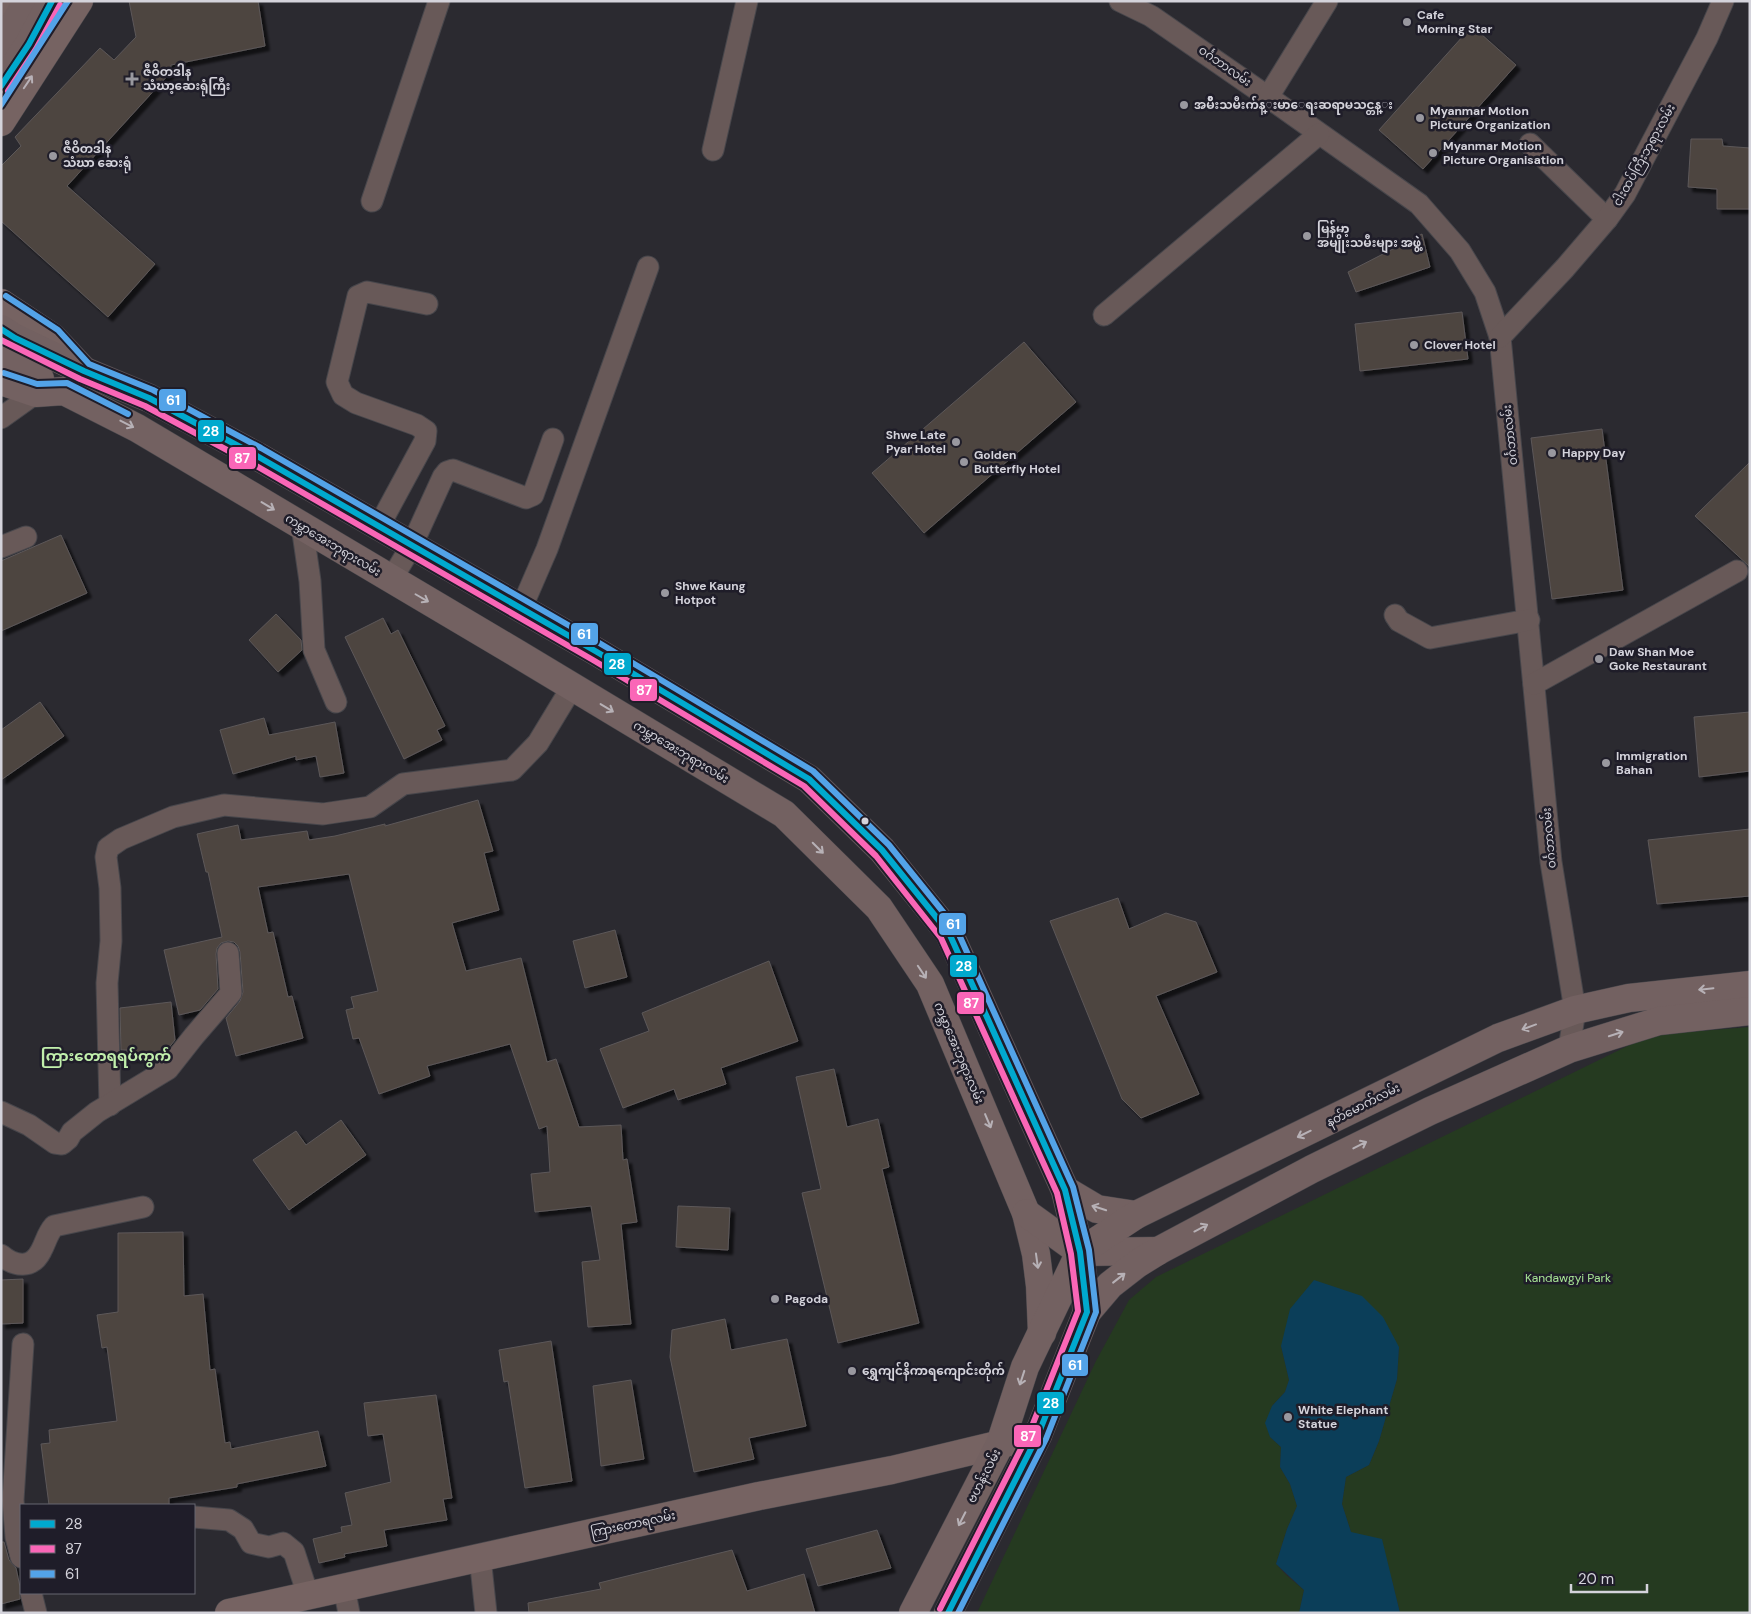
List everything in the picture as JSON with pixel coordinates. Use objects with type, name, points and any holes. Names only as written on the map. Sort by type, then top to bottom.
[{"type":"main road","points":[[1,14],[9,1]]},
{"type":"main road","points":[[1,46],[28,1]]},
{"type":"main road","points":[[1,86],[29,44],[52,1]]},
{"type":"main road","points":[[1,122],[80,1]]},
{"type":"main road","points":[[1,303],[52,337],[84,371]]},
{"type":"main road","points":[[1,329],[15,338],[84,371],[149,398],[257,456],[809,779],[882,850],[949,933],[1065,1190],[1080,1252],[1087,1312]]},
{"type":"main road","name":"ကမ္ဘာအေးဘုရားလမ်း","points":[[1,358],[137,428],[784,814],[879,908],[930,984],[1026,1213],[1036,1254],[1040,1286],[1042,1333]]},
{"type":"main road","points":[[1,381],[36,393],[64,391]]},
{"type":"main road","name":"နတ်မောက်လမ်း","points":[[1080,1252],[1136,1216],[1498,1038],[1575,1010],[1629,998],[1750,985]]},
{"type":"main road","points":[[948,1613],[1038,1435],[1087,1312],[1110,1285],[1137,1264],[1312,1169],[1430,1111],[1569,1049],[1659,1021],[1750,1011]]},
{"type":"main road","points":[[1065,1190],[1097,1209],[1136,1216]]},
{"type":"main road","points":[[1026,1213],[1080,1252],[1158,1251]]},
{"type":"main road","points":[[1042,1333],[1080,1252]]},
{"type":"main road","name":"ဗဟန်းလမ်း","points":[[913,1613],[1000,1444],[1026,1367],[1042,1333]]},
{"type":"main road","name":"ကြားတောရလမ်း","points":[[229,1613],[308,1595],[346,1600],[480,1557],[759,1496],[892,1470],[1038,1435]]},
{"type":"street","points":[[372,201],[439,1]]},
{"type":"street","points":[[713,150],[746,1]]},
{"type":"street","name":"ဝင်္ဂဘာလမ်း","points":[[1120,1],[1150,16],[1419,204],[1460,251],[1485,292],[1500,337],[1529,620],[1551,862],[1575,1010],[1569,1049]]},
{"type":"street","points":[[1268,97],[1327,1]]},
{"type":"street","name":"ငါးထပ်ကြီးဘုရားလမ်း","points":[[1500,337],[1565,268],[1607,219],[1629,185],[1707,38],[1723,1]]},
{"type":"street","points":[[1104,315],[1319,134]]},
{"type":"street","points":[[1530,144],[1607,219]]},
{"type":"street","points":[[521,609],[547,549],[648,267]]},
{"type":"street","points":[[379,526],[425,441],[426,430],[356,403],[342,395],[337,382],[358,296],[368,292],[427,304]]},
{"type":"street","points":[[1,418],[36,393]]},
{"type":"street","points":[[391,580],[412,545],[447,472],[453,470],[526,498],[533,495],[554,439]]},
{"type":"street","points":[[302,526],[310,581],[314,650],[336,702]]},
{"type":"street","points":[[1,547],[26,537]]},
{"type":"street","points":[[1534,684],[1738,571]]},
{"type":"street","points":[[1395,615],[1400,622],[1430,638],[1529,620]]},
{"type":"street","points":[[110,1105],[107,982],[111,940],[110,888],[106,856],[108,848],[122,839],[172,818],[224,805],[322,814],[370,807],[403,784],[512,770],[538,743],[572,687]]},
{"type":"street","points":[[1,1112],[30,1125],[55,1143],[62,1144],[72,1132],[91,1117],[168,1069],[229,997],[232,988],[228,953]]},
{"type":"street","points":[[1,1256],[12,1263],[26,1265],[34,1260],[40,1252],[48,1232],[54,1226],[143,1207]]},
{"type":"street","points":[[20,1553],[16,1537],[13,1500],[23,1344]]},
{"type":"street","points":[[195,1517],[229,1520],[243,1529],[251,1543],[269,1547],[283,1543],[294,1552],[308,1595]]},
{"type":"street","points":[[480,1557],[486,1613]]},
{"type":"street","points":[[31,1594],[36,1613]]},
{"type":"green space","name":"Kandawgyi Park","points":[[1750,1027],[1750,1613],[1400,1613],[1391,1577],[1351,1532],[1342,1504],[1346,1477],[1369,1465],[1379,1441],[1397,1379],[1399,1347],[1281,1346],[1289,1380],[1285,1392],[1272,1406],[1270,1437],[1281,1447],[1280,1467],[1290,1484],[1297,1506],[1287,1529],[1276,1564],[1304,1590],[1299,1613],[977,1613],[1096,1361],[1129,1300],[1156,1277],[1650,1035]]},
{"type":"water","points":[[1314,1280],[1362,1296],[1383,1317],[1399,1347],[1397,1379],[1379,1441],[1369,1465],[1346,1477],[1342,1504],[1351,1532],[1382,1539],[1400,1613],[1299,1613],[1304,1590],[1276,1564],[1287,1529],[1297,1506],[1290,1484],[1280,1467],[1281,1447],[1270,1437],[1265,1423],[1272,1406],[1285,1392],[1289,1380],[1281,1346],[1290,1309]]},
{"type":"building","name":"ဇီဝိတဒါန သံဃာ ဆေးရုံ","points":[[129,1],[258,1],[265,46],[171,65],[170,73],[67,186],[155,264],[108,317],[1,221],[1,166],[21,146],[15,137],[100,48],[114,60],[136,37]]},
{"type":"building","points":[[1472,26],[1516,65],[1423,169],[1379,130]]},
{"type":"building","points":[[1691,139],[1722,139],[1723,146],[1750,148],[1750,209],[1717,209],[1717,189],[1688,187]]},
{"type":"building","points":[[1422,234],[1430,267],[1356,292],[1348,272]]},
{"type":"building","points":[[1462,312],[1468,359],[1360,371],[1355,324]]},
{"type":"building","points":[[1024,342],[1076,402],[924,533],[872,473]]},
{"type":"building","points":[[1602,429],[1623,590],[1552,599],[1531,438]]},
{"type":"building","points":[[1750,462],[1750,567],[1695,516]]},
{"type":"building","points":[[61,535],[87,593],[1,631],[1,561]]},
{"type":"building","points":[[276,614],[301,640],[302,650],[278,672],[249,640]]},
{"type":"building","points":[[383,618],[391,634],[398,630],[445,726],[437,730],[442,740],[404,759],[345,637]]},
{"type":"building","points":[[40,702],[64,736],[1,780],[1,730]]},
{"type":"building","points":[[1750,712],[1750,771],[1699,777],[1694,717]]},
{"type":"building","points":[[264,718],[269,735],[335,722],[344,773],[320,777],[316,756],[296,760],[296,756],[233,774],[220,730]]},
{"type":"building","points":[[478,800],[493,851],[484,853],[499,910],[452,923],[466,971],[521,958],[547,1062],[556,1059],[579,1127],[621,1125],[623,1160],[627,1159],[637,1222],[621,1224],[631,1324],[588,1327],[582,1262],[600,1260],[591,1206],[535,1212],[531,1174],[550,1172],[547,1126],[539,1129],[510,1044],[427,1066],[430,1076],[379,1094],[359,1038],[353,1039],[346,1010],[354,1008],[351,997],[378,991],[349,874],[258,887],[268,933],[273,932],[288,997],[292,996],[303,1038],[236,1056],[226,1018],[240,1001],[243,992],[240,952],[234,942],[221,943],[217,948],[218,989],[200,1010],[179,1015],[164,950],[222,937],[208,872],[206,872],[197,834],[238,825],[241,840],[307,831],[309,840],[385,824],[385,826]]},
{"type":"building","points":[[1750,829],[1750,896],[1657,904],[1648,840]]},
{"type":"building","points":[[1118,898],[1129,929],[1166,913],[1196,922],[1217,972],[1156,996],[1199,1094],[1141,1118],[1122,1099],[1050,921]]},
{"type":"building","points":[[615,930],[627,977],[585,988],[573,941]]},
{"type":"building","points":[[769,961],[798,1041],[721,1068],[726,1084],[678,1100],[674,1089],[623,1108],[600,1049],[649,1031],[642,1013]]},
{"type":"building","points":[[171,1002],[175,1040],[163,1055],[128,1058],[127,1050],[121,1050],[120,1008]]},
{"type":"building","points":[[834,1069],[847,1127],[878,1119],[889,1167],[882,1169],[919,1323],[838,1343],[802,1193],[821,1189],[796,1077]]},
{"type":"building","points":[[341,1120],[366,1155],[289,1210],[253,1160],[296,1131],[306,1145]]},
{"type":"building","points":[[678,1206],[730,1208],[728,1250],[676,1247]]},
{"type":"building","points":[[183,1232],[184,1296],[203,1294],[210,1370],[215,1369],[225,1443],[230,1442],[231,1449],[318,1431],[326,1466],[237,1484],[237,1487],[169,1498],[169,1504],[49,1504],[41,1444],[50,1443],[49,1430],[117,1421],[107,1347],[102,1348],[97,1315],[118,1312],[118,1233]]},
{"type":"building","points":[[23,1279],[23,1323],[1,1324],[1,1280]]},
{"type":"building","points":[[725,1319],[731,1350],[787,1339],[806,1426],[749,1438],[754,1459],[694,1472],[670,1357],[672,1330]]},
{"type":"building","points":[[551,1341],[572,1481],[525,1488],[508,1381],[504,1382],[499,1350]]},
{"type":"building","points":[[631,1380],[644,1459],[601,1466],[593,1386]]},
{"type":"building","points":[[436,1395],[452,1498],[443,1499],[447,1520],[384,1530],[387,1546],[344,1554],[345,1557],[319,1563],[313,1539],[342,1532],[341,1527],[352,1525],[345,1493],[391,1482],[383,1434],[368,1436],[364,1403]]},
{"type":"building","points":[[877,1530],[891,1568],[818,1586],[806,1549]]},
{"type":"building","points":[[1,1542],[4,1542],[9,1560],[16,1568],[20,1587],[20,1599],[1,1604]]},
{"type":"building","points":[[732,1550],[747,1591],[804,1574],[815,1613],[529,1613],[528,1603],[601,1589],[599,1583]]},
{"type":"transit line","name":"28","points":[[1,86],[29,44],[52,1]]},
{"type":"transit line","name":"61","points":[[1,105],[68,1]]},
{"type":"transit line","name":"87","points":[[8,91],[36,49],[60,5]]},
{"type":"transit line","name":"61","points":[[6,296],[58,330],[89,364],[153,390],[261,448],[601,644],[813,771],[889,845],[956,928],[1073,1187],[1089,1250],[1096,1312],[1046,1439],[958,1613]]},
{"type":"transit line","name":"28","points":[[1,329],[15,338],[84,371],[149,398],[257,456],[597,652],[809,779],[882,850],[949,933],[1065,1190],[1080,1252],[1087,1312],[1038,1435],[948,1613]]},
{"type":"transit line","name":"87","points":[[1,340],[80,379],[145,406],[253,464],[593,660],[804,786],[876,856],[941,938],[1057,1193],[1071,1254],[1078,1311],[1030,1431],[940,1609]]},
{"type":"transit line","name":"61","points":[[4,373],[37,384],[67,383],[128,414]]},
{"type":"place","name":"Cafe Morning Star","points":[[1407,22]]},
{"type":"place","name":"ဇီဝိတဒါန သံဃာ့ဆေးရုံကြီး","points":[[132,79]]},
{"type":"place","name":"အမ်ိဳးသမီးက်န္းမာေရးဆရာမသင္တန္း","points":[[1184,105]]},
{"type":"place","name":"Myanmar Motion Picture Organization","points":[[1420,118]]},
{"type":"place","name":"Myanmar Motion Picture Organisation","points":[[1433,153]]},
{"type":"place","name":"ဇီဝိတဒါန သံဃာ ဆေးရုံ","points":[[53,156]]},
{"type":"place","name":"မြန်မာ့ အမျိုးသမီးများ အဖွဲ့","points":[[1307,236]]},
{"type":"place","name":"Clover Hotel","points":[[1414,345]]},
{"type":"place","name":"Shwe Late Pyar Hotel","points":[[956,442]]},
{"type":"place","name":"Happy Day","points":[[1552,453]]},
{"type":"place","name":"Golden Butterfly Hotel","points":[[964,462]]},
{"type":"place","name":"Shwe Kaung Hotpot","points":[[665,593]]},
{"type":"place","name":"Daw Shan Moe Goke Restaurant","points":[[1599,659]]},
{"type":"place","name":"Immigration Bahan","points":[[1606,763]]},
{"type":"place","name":"Pagoda","points":[[775,1299]]},
{"type":"place","name":"ရွှေကျင်နိကာရကျောင်းတိုက်","points":[[852,1371]]},
{"type":"place","name":"White Elephant Statue","points":[[1288,1417]]},
{"type":"district","name":"ကြားတောရရပ်ကွက်","points":[[106,1056]]}]
